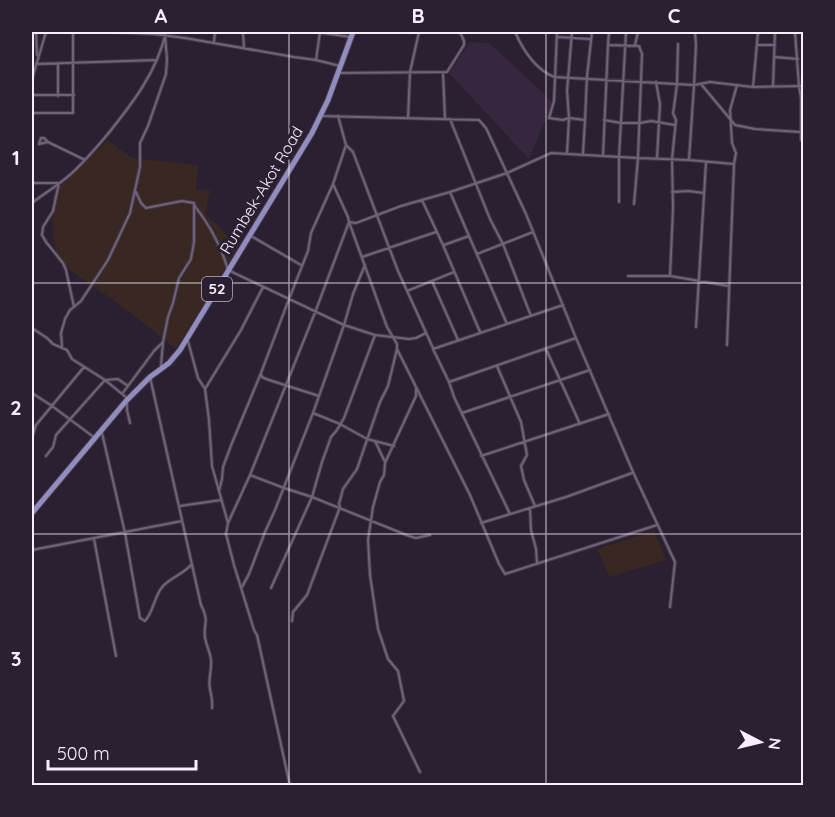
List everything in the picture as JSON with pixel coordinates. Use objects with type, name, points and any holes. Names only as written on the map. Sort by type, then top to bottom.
[{"type":"main road","name":"Rumbek-Akot Road","points":[[32,513],[127,400],[175,356],[188,338],[312,133],[328,100],[352,34]]},
{"type":"street","points":[[36,32],[38,57]]},
{"type":"street","points":[[32,79],[46,32]]},
{"type":"street","points":[[32,113],[73,113],[73,32]]},
{"type":"street","points":[[110,32],[166,33],[340,66]]},
{"type":"street","points":[[185,38],[187,32]]},
{"type":"street","points":[[214,42],[215,32]]},
{"type":"street","points":[[243,32],[244,48]]},
{"type":"street","points":[[316,60],[319,32],[352,34]]},
{"type":"street","points":[[408,118],[410,72],[418,32]]},
{"type":"street","points":[[338,73],[447,72],[464,45],[460,32]]},
{"type":"street","points":[[515,32],[530,58],[547,74],[555,77],[694,85],[710,82],[753,87],[804,86]]},
{"type":"street","points":[[557,32],[555,101],[549,118],[585,120]]},
{"type":"street","points":[[567,153],[569,118],[567,91],[572,32]]},
{"type":"street","points":[[583,154],[592,32]]},
{"type":"street","points":[[603,155],[609,32]]},
{"type":"street","points":[[619,202],[619,157],[626,32]]},
{"type":"street","points":[[635,45],[638,32]]},
{"type":"street","points":[[689,160],[695,32]]},
{"type":"street","points":[[753,87],[758,32]]},
{"type":"street","points":[[773,86],[776,32]]},
{"type":"street","points":[[795,32],[801,98],[801,140]]},
{"type":"street","points":[[32,203],[72,173],[114,127],[144,87],[157,60],[166,33]]},
{"type":"street","points":[[62,348],[65,319],[70,310],[81,301],[108,260],[130,213],[140,167],[140,142],[166,74],[166,33]]},
{"type":"street","points":[[557,37],[591,39]]},
{"type":"street","points":[[670,276],[672,159],[676,120],[674,107],[678,44]]},
{"type":"street","points":[[608,45],[639,46],[642,54],[634,204]]},
{"type":"street","points":[[757,45],[775,45]]},
{"type":"street","points":[[775,57],[798,59]]},
{"type":"street","points":[[36,64],[157,60]]},
{"type":"street","points":[[58,63],[58,96]]},
{"type":"street","points":[[443,72],[445,119]]},
{"type":"street","points":[[656,82],[660,104],[657,158]]},
{"type":"street","points":[[701,84],[735,125],[800,132]]},
{"type":"street","points":[[727,345],[736,153],[732,143],[730,110],[737,85]]},
{"type":"street","points":[[32,95],[74,94]]},
{"type":"street","points":[[320,116],[478,120],[486,128],[533,232],[633,472],[675,562],[670,607]]},
{"type":"street","points":[[219,492],[223,467],[308,251],[311,233],[333,184],[346,146],[338,116]]},
{"type":"street","points":[[450,119],[531,316]]},
{"type":"street","points":[[604,120],[675,125]]},
{"type":"street","points":[[48,141],[85,160]]},
{"type":"street","points":[[346,146],[353,152],[407,291],[510,514]]},
{"type":"street","points":[[349,222],[356,223],[383,212],[507,173],[551,153],[734,164]]},
{"type":"street","points":[[696,327],[706,162]]},
{"type":"street","points":[[32,183],[59,183]]},
{"type":"street","points":[[59,183],[53,211],[43,227],[42,235],[63,263],[74,307]]},
{"type":"street","points":[[292,621],[293,612],[307,595],[340,507],[344,489],[357,469],[380,402],[388,386],[397,349],[348,217],[333,184]]},
{"type":"street","points":[[136,191],[141,203],[147,208],[182,201],[194,203],[224,256],[228,270],[344,325],[375,335],[416,338],[426,333]]},
{"type":"street","points":[[450,192],[507,324]]},
{"type":"street","points":[[672,192],[704,193]]},
{"type":"street","points":[[422,200],[480,332]]},
{"type":"street","points":[[161,369],[168,317],[179,278],[191,259],[194,242],[194,205]]},
{"type":"street","points":[[290,786],[257,635],[226,534],[228,523],[316,310],[349,222]]},
{"type":"street","points":[[362,257],[436,232]]},
{"type":"street","points":[[477,254],[533,232]]},
{"type":"street","points":[[249,235],[302,265]]},
{"type":"street","points":[[443,245],[469,236]]},
{"type":"street","points":[[241,589],[313,413],[364,265]]},
{"type":"street","points":[[407,291],[454,272]]},
{"type":"street","points":[[628,276],[670,276],[729,286]]},
{"type":"street","points":[[432,281],[458,340]]},
{"type":"street","points":[[205,389],[241,330],[263,287]]},
{"type":"street","points":[[434,349],[562,305]]},
{"type":"street","points":[[32,328],[53,344],[67,350],[72,359],[122,394],[127,400],[130,423]]},
{"type":"street","points":[[271,588],[312,496],[330,437],[344,418],[375,335]]},
{"type":"street","points":[[188,338],[198,378],[205,389],[212,466],[228,523]]},
{"type":"street","points":[[449,382],[576,338]]},
{"type":"street","points":[[122,394],[163,342]]},
{"type":"street","points":[[397,349],[470,495],[505,574],[658,525]]},
{"type":"street","points":[[546,349],[580,424]]},
{"type":"street","points":[[497,366],[521,422],[527,455],[521,466],[535,506]]},
{"type":"street","points":[[32,438],[36,426],[84,367]]},
{"type":"street","points":[[462,413],[590,370]]},
{"type":"street","points":[[261,373],[266,379],[319,396]]},
{"type":"street","points":[[150,377],[201,605],[207,621],[205,641],[210,652],[209,688],[212,708]]},
{"type":"street","points":[[45,456],[53,447],[56,435],[105,380],[118,379],[128,386]]},
{"type":"street","points":[[416,386],[416,396],[385,463],[384,475],[375,499],[368,540],[370,575],[378,629],[388,660],[398,671],[404,701],[393,716],[420,772]]},
{"type":"street","points":[[32,393],[95,438]]},
{"type":"street","points":[[313,413],[340,424],[367,439],[394,446]]},
{"type":"street","points":[[482,456],[609,414]]},
{"type":"street","points":[[32,423],[36,426]]},
{"type":"street","points":[[102,430],[141,618],[145,621],[150,615],[162,587],[171,579],[184,573],[192,564]]},
{"type":"street","points":[[375,441],[385,463]]},
{"type":"street","points":[[482,523],[633,472]]},
{"type":"street","points":[[249,475],[312,496],[409,536],[416,538],[430,535]]},
{"type":"street","points":[[179,506],[221,500]]},
{"type":"street","points":[[530,508],[537,563]]},
{"type":"street","points":[[32,550],[182,521]]},
{"type":"street","points":[[94,538],[116,656]]},
{"type":"shaded area","points":[[470,42],[489,43],[553,102],[529,159],[449,73]]},
{"type":"shaded area","points":[[107,140],[132,158],[198,165],[196,189],[210,190],[205,214],[239,246],[176,349],[127,310],[57,261],[51,216],[54,193]]},
{"type":"shaded area","points":[[654,531],[666,560],[609,577],[597,549]]}]
